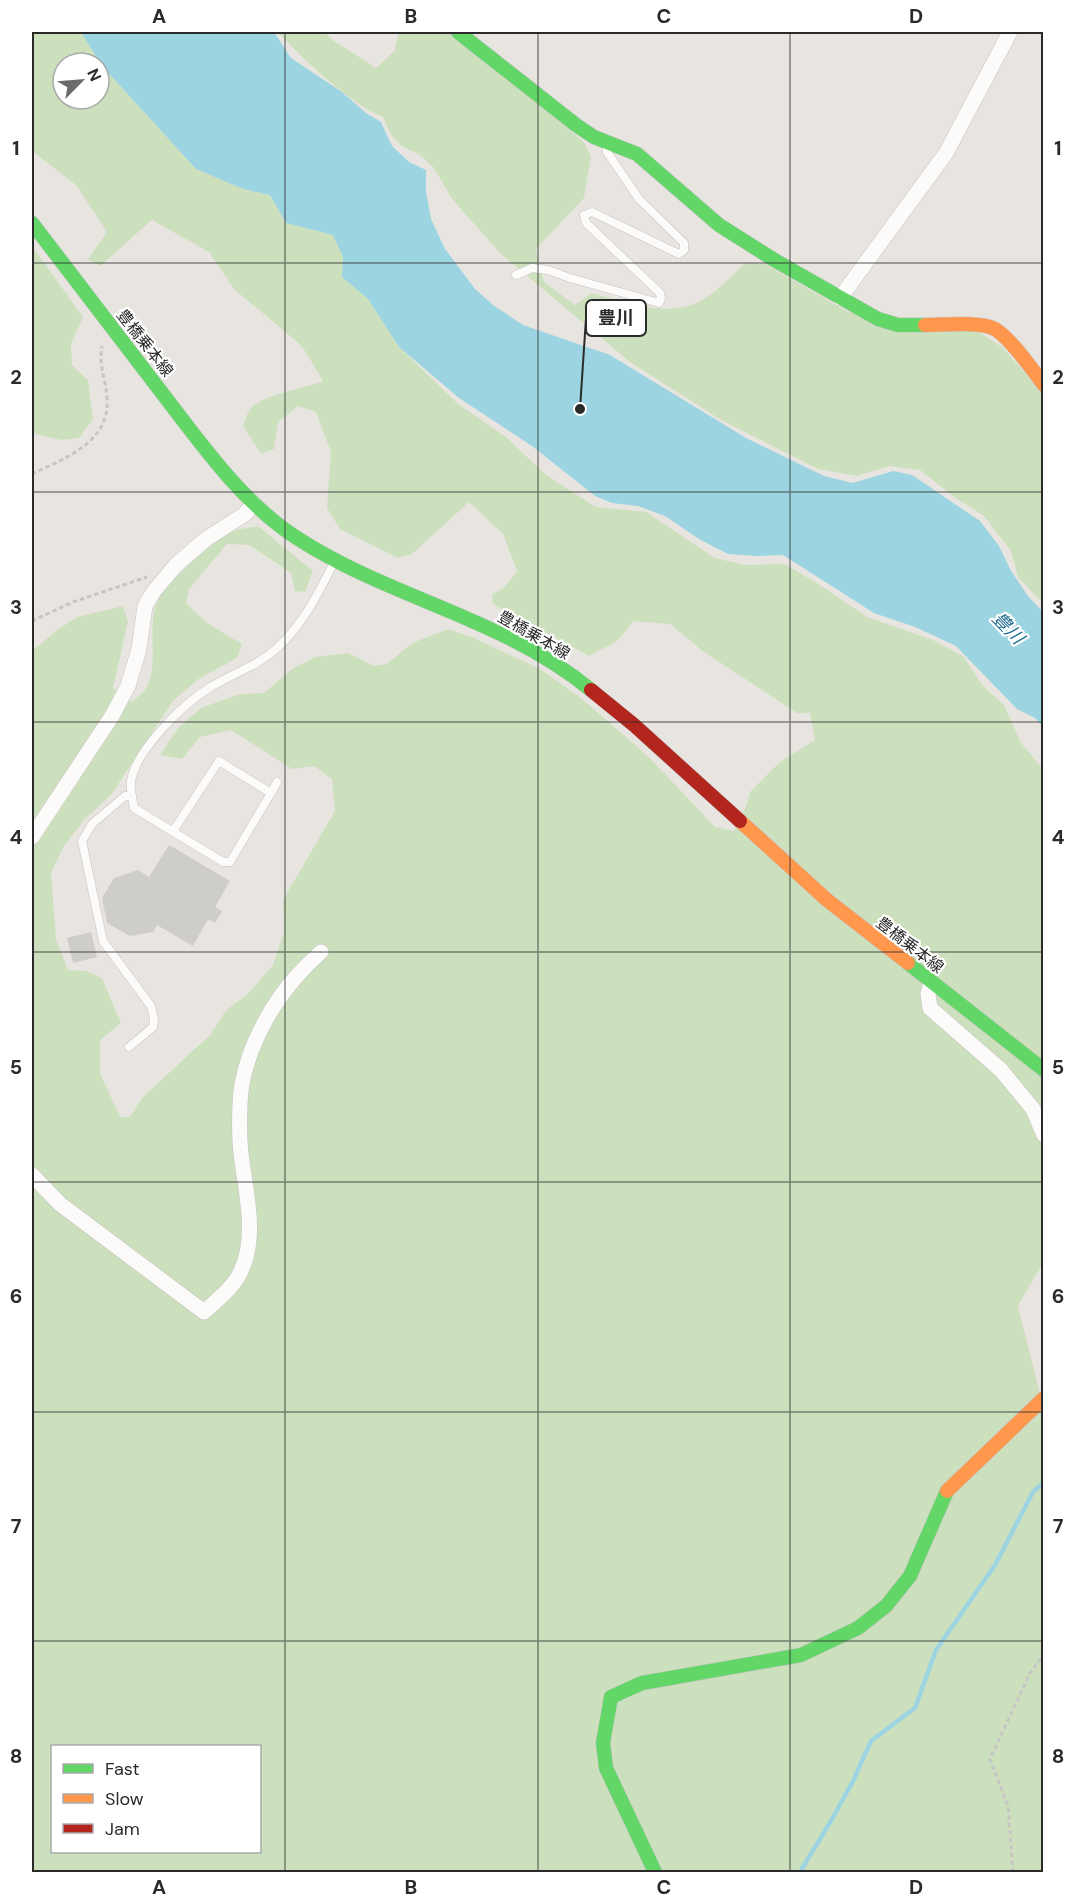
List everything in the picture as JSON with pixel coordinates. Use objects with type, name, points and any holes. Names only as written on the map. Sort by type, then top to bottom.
[{"type":"street","points":[[458,32],[576,125],[605,142],[637,154],[719,225],[840,298],[878,319],[898,325],[977,325],[994,329],[1022,356],[1044,385]]},
{"type":"street","points":[[840,298],[946,153],[1010,32]]},
{"type":"street","name":"豊橋乗本線","points":[[32,223],[198,439],[254,503],[295,537],[334,561],[482,624],[541,654],[576,679],[634,725],[827,900],[1044,1070]]},
{"type":"street","points":[[32,837],[112,716],[128,686],[139,649],[146,606],[153,591],[176,565],[206,539],[245,514],[254,503]]},
{"type":"street","points":[[32,1175],[60,1204],[204,1312],[224,1294],[241,1272],[247,1249],[249,1220],[241,1149],[242,1086],[250,1056],[267,1018],[295,978],[321,952]]},
{"type":"street","points":[[931,982],[928,994],[930,1008],[1001,1070],[1033,1109],[1044,1135]]},
{"type":"street","points":[[656,1872],[606,1768],[603,1743],[611,1697],[642,1683],[801,1655],[858,1628],[886,1606],[910,1576],[948,1489],[1044,1398]]},
{"type":"lane","points":[[516,275],[532,268],[548,270],[659,303],[662,299],[660,293],[586,223],[584,215],[592,212],[679,254],[684,250],[684,243],[639,199],[607,152],[605,142]]},
{"type":"lane","points":[[278,782],[230,862],[223,862],[134,808],[131,781],[137,765],[166,723],[187,703],[210,687],[251,666],[275,650],[297,627],[317,598],[334,561]]},
{"type":"lane","points":[[172,831],[219,761],[271,793]]},
{"type":"lane","points":[[129,1047],[153,1027],[154,1019],[151,1006],[103,941],[82,841],[92,824],[125,796],[132,796]]},
{"type":"path","points":[[32,474],[65,458],[89,442],[105,424],[107,402],[100,359],[103,342],[114,330]]},
{"type":"path","points":[[32,621],[72,602],[147,577]]},
{"type":"path","points":[[1013,1872],[1008,1806],[990,1759],[1030,1673],[1044,1655]]},
{"type":"green space","points":[[32,32],[81,32],[93,51],[51,51],[51,111],[111,111],[111,76],[196,169],[243,189],[270,195],[286,223],[334,235],[343,257],[342,277],[368,299],[399,347],[458,404],[506,437],[546,475],[596,507],[646,512],[715,558],[745,565],[785,564],[867,617],[933,640],[963,656],[983,686],[1004,705],[1021,743],[1043,769],[1044,1261],[1018,1306],[1043,1405],[1044,1872],[32,1872],[32,651],[77,617],[123,606],[128,622],[113,688],[132,702],[145,690],[152,671],[156,604],[168,587],[189,565],[223,536],[237,530],[258,526],[313,571],[305,592],[295,591],[291,573],[249,545],[227,544],[189,589],[186,603],[207,623],[242,644],[237,658],[197,680],[172,702],[111,795],[84,820],[64,846],[51,873],[56,939],[68,970],[86,971],[102,978],[121,1023],[100,1040],[100,1073],[120,1117],[130,1117],[142,1098],[211,1034],[226,1010],[248,994],[273,965],[284,932],[283,900],[335,811],[332,779],[314,766],[292,769],[231,730],[200,737],[182,759],[160,755],[179,727],[201,708],[240,694],[264,693],[292,669],[315,657],[348,653],[374,666],[387,664],[412,643],[448,629],[474,638],[540,669],[581,698],[650,758],[715,827],[734,831],[750,792],[780,762],[815,740],[810,713],[797,713],[704,652],[670,624],[634,621],[617,641],[589,656],[493,604],[492,594],[504,588],[517,571],[503,534],[469,502],[412,554],[398,558],[340,529],[327,508],[331,452],[316,412],[298,406],[278,422],[274,449],[261,454],[243,426],[251,408],[264,399],[323,381],[302,346],[234,289],[209,252],[152,220],[100,266],[88,259],[107,232],[76,185],[32,151]]},
{"type":"green space","points":[[278,32],[325,32],[331,39],[376,68],[395,50],[398,34],[392,32],[449,32],[583,141],[591,157],[584,198],[536,249],[544,282],[575,305],[592,293],[649,307],[678,308],[704,299],[746,263],[765,264],[848,312],[980,333],[1002,347],[1043,393],[1043,603],[1018,577],[1011,551],[984,516],[957,499],[920,470],[889,466],[857,476],[818,469],[721,420],[630,362],[500,253],[452,199],[434,168],[420,155],[401,146],[391,135],[383,117],[342,92]]},
{"type":"green space","points":[[32,246],[83,317],[71,344],[72,365],[88,380],[93,419],[79,438],[61,440],[32,433]]},
{"type":"water","points":[[81,32],[274,32],[291,58],[342,92],[366,113],[381,122],[392,146],[409,162],[426,170],[426,191],[431,219],[445,249],[475,289],[493,305],[523,325],[610,355],[746,438],[824,476],[853,483],[893,471],[912,475],[980,521],[999,546],[1011,571],[1028,596],[1043,612],[1043,727],[1035,718],[1017,709],[956,646],[915,627],[874,613],[783,555],[728,554],[699,539],[665,516],[638,506],[612,503],[595,496],[532,446],[459,398],[399,347],[368,299],[342,277],[343,257],[333,235],[286,223],[270,195],[243,189],[196,169],[111,76],[111,51],[93,51]]},
{"type":"building","points":[[169,845],[230,881],[215,907],[222,911],[215,923],[208,919],[193,946],[157,925],[153,932],[130,936],[107,923],[102,898],[114,878],[138,870],[149,877]]},
{"type":"building","points":[[91,932],[97,957],[73,963],[67,938]]},
{"type":"waterway","points":[[800,1872],[853,1781],[871,1741],[915,1708],[936,1650],[995,1565],[1033,1492],[1044,1482]]},
{"type":"traffic: fast","points":[[458,32],[576,125],[594,137],[637,154],[719,225],[776,261],[878,319],[898,325],[925,325]]},
{"type":"traffic: fast","points":[[32,223],[222,470],[277,523],[297,538],[333,559],[521,644],[557,665],[591,690]]},
{"type":"traffic: fast","points":[[908,963],[1044,1070]]},
{"type":"traffic: fast","points":[[655,1872],[606,1768],[603,1743],[611,1697],[642,1683],[801,1655],[858,1628],[886,1606],[910,1576],[947,1491]]},
{"type":"traffic: slow","points":[[925,325],[971,324],[995,329],[1014,347],[1044,385]]},
{"type":"traffic: slow","points":[[740,821],[827,900],[908,963]]},
{"type":"traffic: slow","points":[[947,1491],[1044,1398]]},
{"type":"traffic: jam","points":[[591,690],[634,725],[740,821]]},
{"type":"place","name":"豊川","points":[[580,409]]}]
